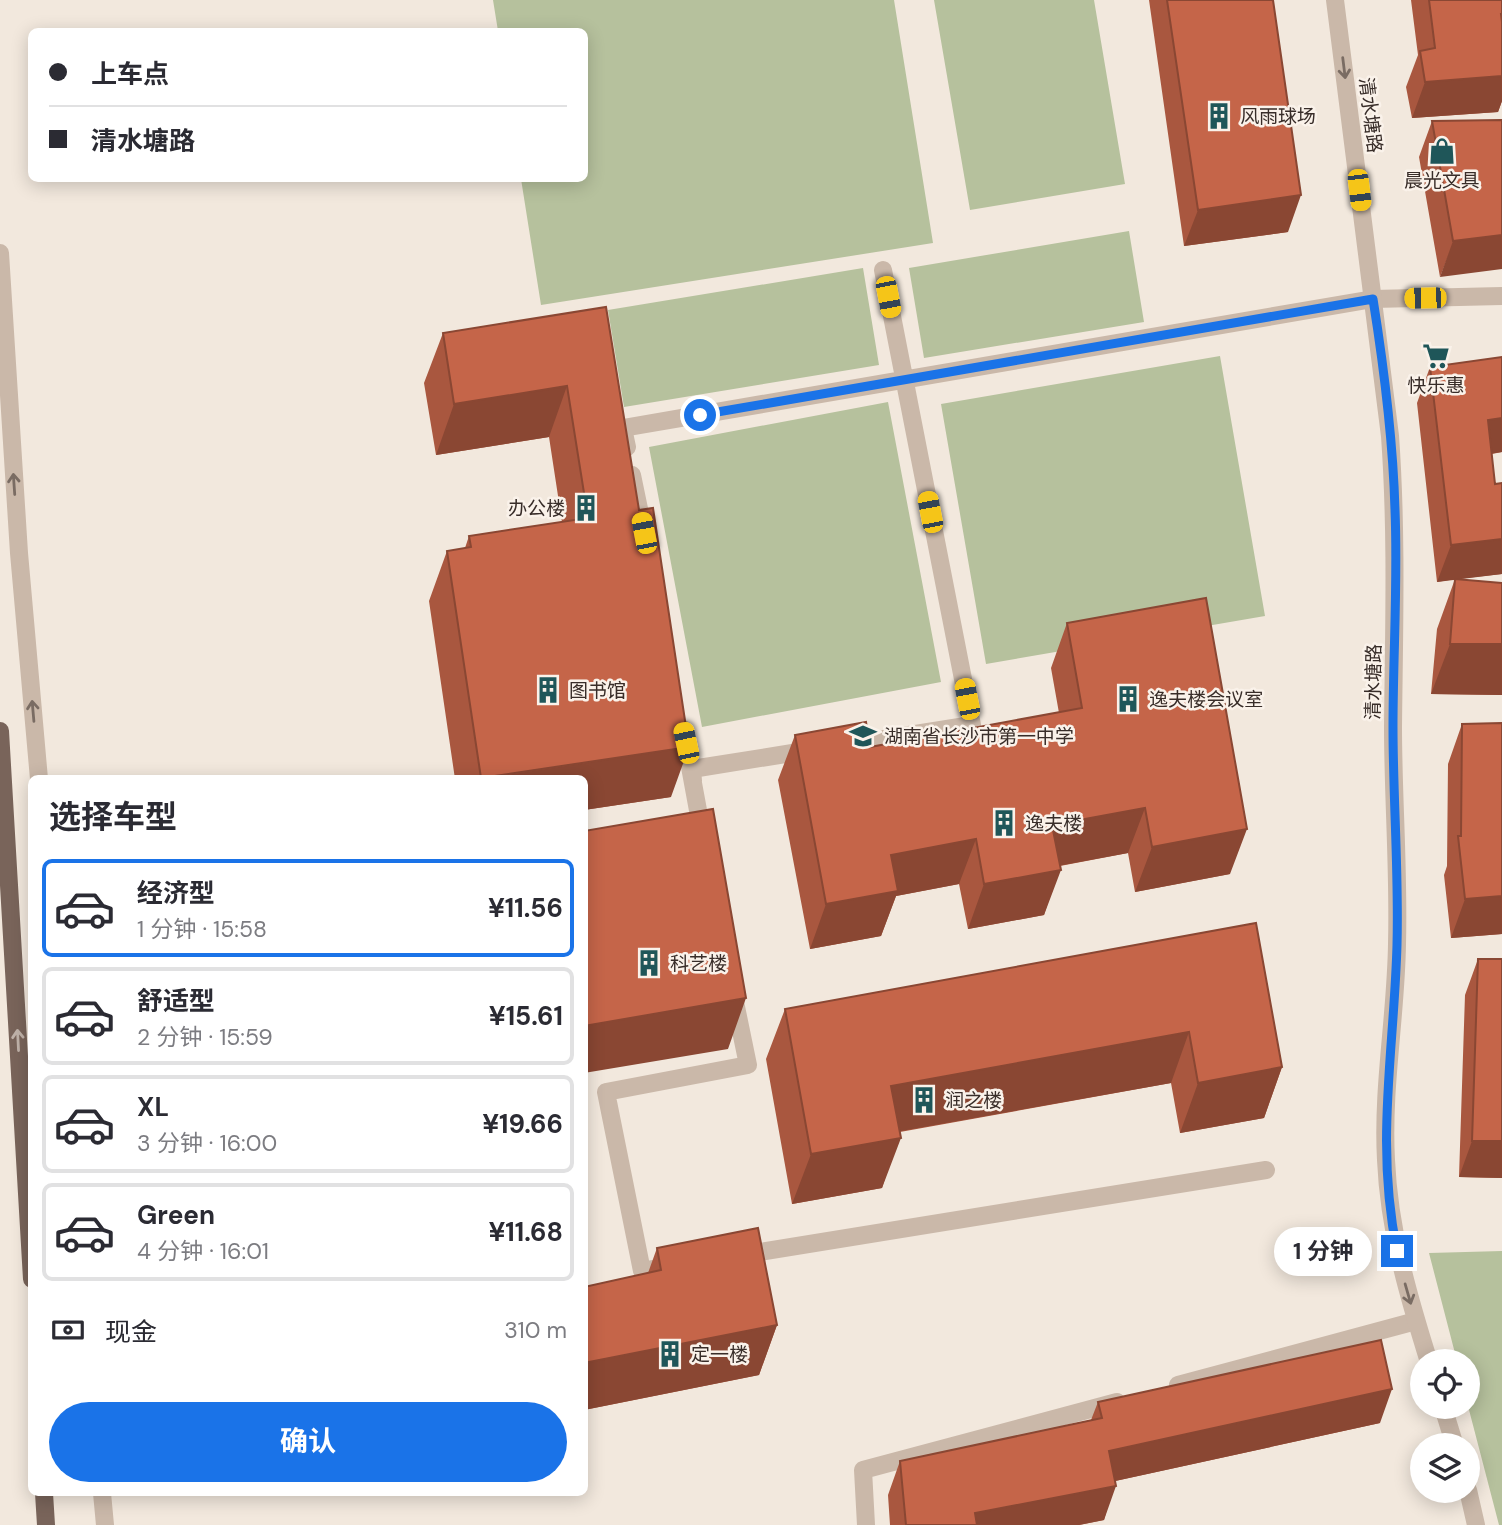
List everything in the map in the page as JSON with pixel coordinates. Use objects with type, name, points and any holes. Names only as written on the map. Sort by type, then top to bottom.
[{"type":"main road","points":[[0,731],[28,1210]]},
{"type":"main road","points":[[44,1496],[46,1525]]},
{"type":"street","name":"清水塘路","points":[[1335,0],[1390,436],[1395,509],[1393,730],[1398,877],[1397,948],[1385,1160],[1390,1214],[1425,1349]]},
{"type":"street","points":[[0,253],[19,553],[39,775]]},
{"type":"street","points":[[692,769],[972,725],[883,270]]},
{"type":"street","points":[[648,551],[623,428],[1373,299],[1502,296]]},
{"type":"street","points":[[681,715],[692,769],[693,821],[705,848]]},
{"type":"street","points":[[683,1265],[642,1271],[606,1092],[748,1065],[732,984]]},
{"type":"street","points":[[724,1258],[1266,1170]]},
{"type":"street","points":[[1159,1390],[1416,1321]]},
{"type":"street","points":[[866,1525],[863,1470],[1132,1397]]},
{"type":"street","points":[[102,1496],[105,1525]]},
{"type":"street","points":[[1471,1503],[1476,1525]]},
{"type":"green space","points":[[493,0],[894,0],[933,243],[541,305],[521,182],[588,182],[588,28],[498,28]]},
{"type":"green space","points":[[934,0],[1094,0],[1125,184],[970,210]]},
{"type":"green space","points":[[1129,231],[1144,322],[924,358],[909,268]]},
{"type":"green space","points":[[863,268],[879,365],[624,407],[608,310]]},
{"type":"green space","points":[[1220,356],[1265,616],[986,664],[941,404]]},
{"type":"green space","points":[[888,402],[941,682],[702,727],[649,447]]},
{"type":"green space","points":[[1502,1251],[1502,1525],[1499,1525],[1480,1452],[1480,1433],[1475,1433],[1471,1419],[1480,1419],[1480,1349],[1454,1349],[1429,1253]]},
{"type":"building","name":"风雨球场","points":[[1167,0],[1273,0],[1301,195],[1198,210]]},
{"type":"building","points":[[1429,0],[1502,0],[1502,76],[1425,82],[1420,51],[1435,48]]},
{"type":"building","points":[[1502,120],[1502,235],[1453,241],[1432,121]]},
{"type":"building","points":[[606,307],[639,510],[653,508],[689,747],[501,775],[481,775],[447,551],[471,547],[469,536],[588,518],[567,386],[454,404],[443,333]]},
{"type":"building","points":[[1502,357],[1502,418],[1488,420],[1495,484],[1502,483],[1502,539],[1451,545],[1430,367]]},
{"type":"building","points":[[1455,579],[1502,583],[1502,644],[1450,644]]},
{"type":"building","points":[[1206,598],[1247,829],[1152,847],[1145,808],[1052,825],[1061,870],[984,884],[976,839],[891,855],[898,891],[826,904],[795,735],[866,722],[870,747],[1082,708],[1067,623]]},
{"type":"building","points":[[1502,723],[1502,896],[1465,899],[1458,836],[1461,836],[1462,724]]},
{"type":"building","name":"科艺楼","points":[[713,809],[746,998],[588,1025],[588,830]]},
{"type":"building","points":[[1256,923],[1282,1067],[1198,1083],[1189,1032],[891,1086],[901,1138],[811,1154],[785,1009]]},
{"type":"building","points":[[1478,959],[1502,959],[1502,1141],[1472,1141]]},
{"type":"building","points":[[758,1228],[777,1325],[588,1362],[588,1286],[661,1270],[657,1248]]},
{"type":"building","points":[[1381,1340],[1392,1389],[1109,1451],[1116,1486],[975,1513],[977,1525],[906,1525],[900,1461],[1102,1418],[1098,1402]]},
{"type":"place","name":"风雨球场","points":[[1219,116]]},
{"type":"place","name":"晨光文具","points":[[1442,151]]},
{"type":"place","name":"快乐惠","points":[[1436,356]]},
{"type":"place","name":"办公楼","points":[[586,508]]},
{"type":"place","name":"图书馆","points":[[548,690]]},
{"type":"place","name":"逸夫楼会议室","points":[[1128,699]]},
{"type":"place","name":"湖南省长沙市第一中学","points":[[863,736]]},
{"type":"place","name":"逸夫楼","points":[[1004,823]]},
{"type":"place","name":"科艺楼","points":[[649,963]]},
{"type":"place","name":"润之楼","points":[[924,1100]]},
{"type":"place","name":"定一楼","points":[[670,1354]]},
{"type":"route","points":[[700,415],[1373,299],[1390,436],[1395,509],[1393,730],[1398,877],[1397,948],[1385,1160],[1390,1214],[1397,1251]]}]
